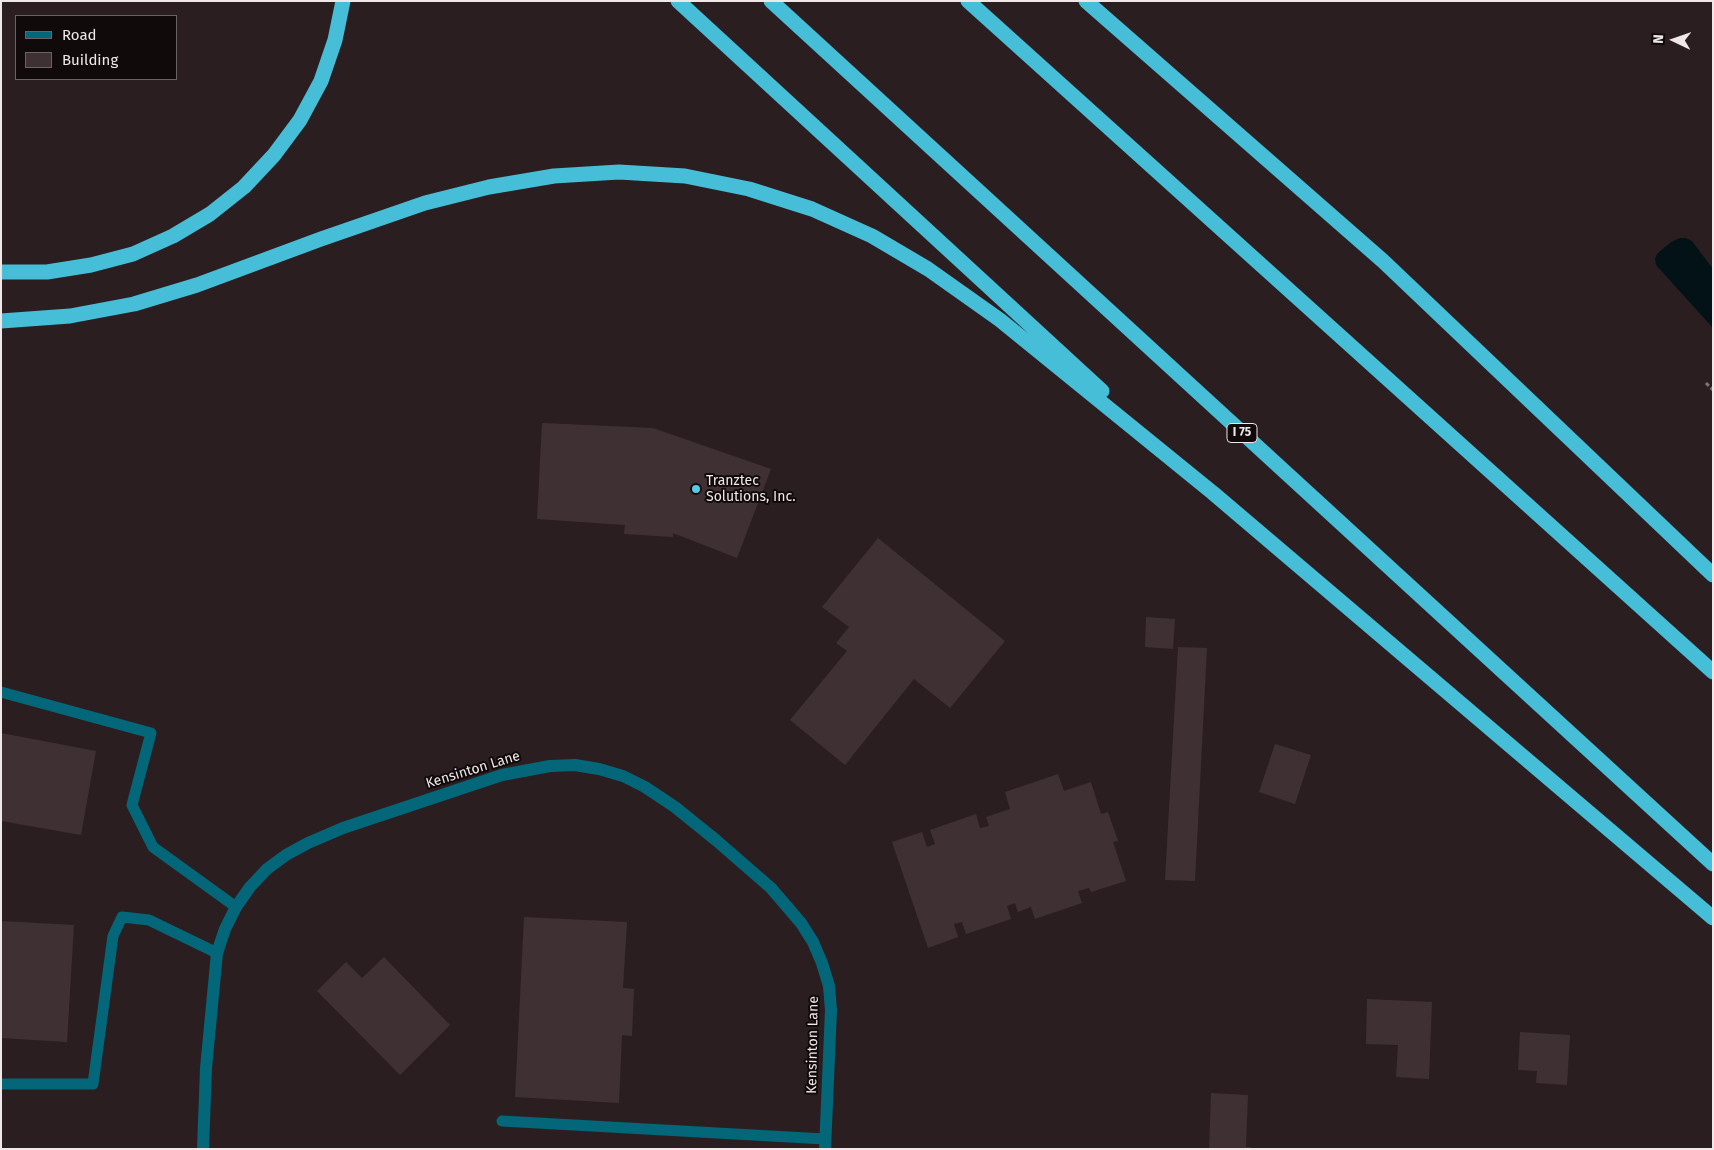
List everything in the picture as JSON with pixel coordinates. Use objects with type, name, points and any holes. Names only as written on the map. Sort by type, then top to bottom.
[{"type":"highway","points":[[1,272],[48,272],[99,263],[133,254],[173,236],[210,214],[250,181],[274,155],[300,120],[321,81],[335,40],[343,1]]},
{"type":"highway","points":[[678,1],[1213,493]]},
{"type":"highway","name":"I 75","points":[[771,1],[1713,864]]},
{"type":"highway","points":[[968,1],[1713,672]]},
{"type":"highway","points":[[1086,1],[1383,261],[1713,575]]},
{"type":"highway","points":[[1,321],[70,316],[134,304],[197,285],[425,203],[489,187],[554,176],[619,172],[685,176],[749,189],[812,209],[872,236],[928,269],[1000,320],[1213,493],[1713,918]]},
{"type":"street","name":"Kensinton Lane","points":[[202,1149],[206,1068],[217,952],[225,929],[236,907],[261,875],[286,855],[342,828],[502,775],[526,769],[575,765],[623,776],[645,786],[675,807],[717,841],[770,888],[801,923],[813,942],[829,986],[831,1010],[825,1144]]},
{"type":"lane","points":[[1,692],[151,733],[132,805],[153,847],[236,907]]},
{"type":"lane","points":[[1,1084],[93,1084],[113,936],[122,917],[149,920],[217,952]]},
{"type":"lane","points":[[502,1121],[825,1144]]},
{"type":"path","points":[[1706,383],[1713,390]]},
{"type":"shaded area","points":[[1680,238],[1692,241],[1713,269],[1713,328],[1656,265],[1655,259],[1657,254],[1671,242]]},
{"type":"building","points":[[542,423],[653,428],[771,469],[737,558],[673,533],[673,537],[624,534],[625,525],[537,519]]},
{"type":"building","points":[[878,538],[1005,641],[950,708],[914,679],[845,765],[790,720],[847,651],[836,643],[849,627],[822,607]]},
{"type":"building","points":[[1146,617],[1175,619],[1173,649],[1145,647]]},
{"type":"building","points":[[1178,647],[1207,648],[1195,881],[1165,880]]},
{"type":"building","points":[[1,733],[96,751],[81,835],[1,821]]},
{"type":"building","points":[[1275,744],[1311,755],[1295,804],[1259,792]]},
{"type":"building","points":[[1058,774],[1064,791],[1091,782],[1101,814],[1108,812],[1118,841],[1113,842],[1126,881],[1091,892],[1089,888],[1078,891],[1082,903],[1035,919],[1031,907],[1018,912],[1015,903],[1007,906],[1011,919],[966,934],[962,922],[954,924],[958,937],[928,948],[892,842],[922,832],[927,847],[935,844],[930,830],[976,814],[980,828],[989,826],[986,817],[1010,809],[1005,792]]},
{"type":"building","points":[[524,917],[627,922],[623,988],[634,989],[632,1036],[622,1035],[619,1103],[515,1097]]},
{"type":"building","points":[[1,921],[74,925],[67,1042],[1,1038]]},
{"type":"building","points":[[384,957],[450,1025],[400,1075],[317,991],[346,962],[362,978]]},
{"type":"building","points":[[1367,999],[1432,1002],[1429,1079],[1396,1077],[1398,1045],[1366,1044]]},
{"type":"building","points":[[1520,1032],[1570,1035],[1567,1085],[1536,1083],[1537,1071],[1518,1070]]},
{"type":"building","points":[[1211,1093],[1248,1095],[1246,1147],[1251,1147],[1251,1149],[1209,1149]]},
{"type":"place","name":"Tranztec Solutions, Inc.","points":[[696,489]]}]
